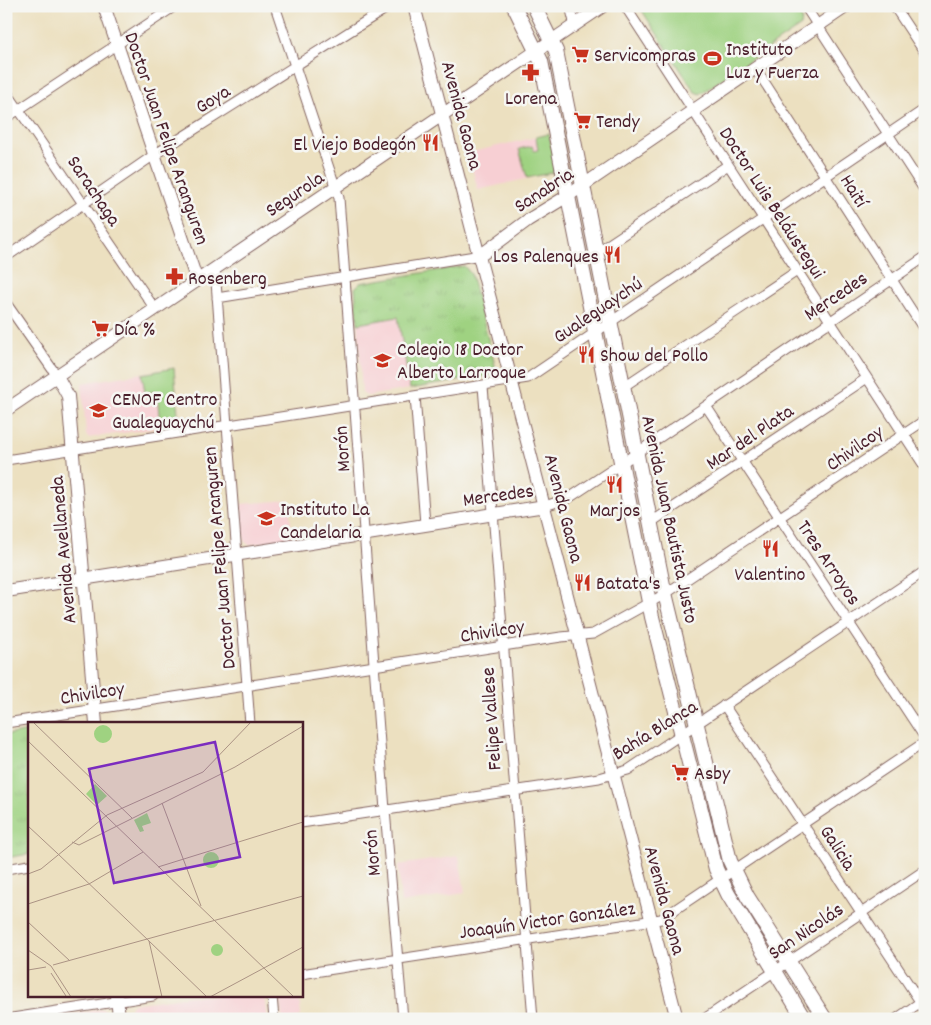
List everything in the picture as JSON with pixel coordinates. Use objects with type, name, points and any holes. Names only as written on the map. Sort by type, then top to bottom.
[{"type":"main road","name":"Avenida Juan Bautista Justo","points":[[514,6],[541,61],[649,603],[720,881],[804,1019]]},
{"type":"main road","name":"Avenida Juan Bautista Justo","points":[[534,6],[556,51],[665,594],[734,871],[824,1019]]},
{"type":"street","name":"Doctor Juan Felipe Aranguren","points":[[104,6],[197,281]]},
{"type":"street","points":[[6,118],[175,6]]},
{"type":"street","name":"Morón","points":[[275,6],[336,187],[356,405],[385,810],[403,1019]]},
{"type":"street","name":"Goya","points":[[6,257],[154,155],[390,6]]},
{"type":"street","name":"Avenida Gaona","points":[[414,6],[444,114],[677,1019]]},
{"type":"street","points":[[570,6],[575,26]]},
{"type":"street","name":"Segurola","points":[[6,410],[603,6]]},
{"type":"street","name":"Doctor Luis Beláustegui","points":[[625,6],[925,467]]},
{"type":"street","points":[[805,6],[925,191]]},
{"type":"street","name":"Sanabria","points":[[217,298],[480,255],[528,220],[584,185],[847,6]]},
{"type":"street","points":[[894,6],[925,53]]},
{"type":"street","name":"Haití","points":[[756,69],[925,331]]},
{"type":"street","name":"Sarachaga","points":[[6,91],[155,309]]},
{"type":"street","name":"Gualeguaychú","points":[[6,460],[528,378],[925,109]]},
{"type":"street","points":[[597,252],[728,165]]},
{"type":"street","name":"Mercedes","points":[[6,591],[237,553],[365,535],[545,506],[569,498],[925,257]]},
{"type":"street","name":"Doctor Juan Felipe Aranguren","points":[[215,270],[250,722]]},
{"type":"street","points":[[623,387],[797,271]]},
{"type":"street","points":[[6,303],[57,376]]},
{"type":"street","name":"Avenida Avellaneda","points":[[57,376],[68,396],[96,722]]},
{"type":"street","name":"Mar del Plata","points":[[650,523],[867,378]]},
{"type":"street","name":"Felipe Vallese","points":[[483,386],[532,1019]]},
{"type":"street","points":[[415,396],[425,524]]},
{"type":"street","name":"Tres Arroyos","points":[[706,406],[925,738]]},
{"type":"street","name":"Chivilcoy","points":[[6,723],[502,646],[593,634],[665,594],[780,519],[925,420]]},
{"type":"street","name":"Bahía Blanca","points":[[302,823],[614,774],[628,770],[925,571]]},
{"type":"street","name":"Galicia","points":[[724,705],[861,914],[923,1003]]},
{"type":"street","name":"Joaquín Victor González","points":[[302,974],[525,939],[652,922],[666,916],[720,881],[925,742]]},
{"type":"street","points":[[6,869],[28,866]]},
{"type":"street","name":"San Nicolás","points":[[704,1019],[925,870]]},
{"type":"street","points":[[272,998],[274,1019]]},
{"type":"street","points":[[6,1019],[117,999],[119,1019]]},
{"type":"street","points":[[896,1019],[923,1003]]},
{"type":"shaded area","points":[[549,134],[556,172],[478,190],[468,153]]},
{"type":"shaded area","name":"Colegio 18 Doctor Alberto Larroque","points":[[398,317],[410,389],[367,396],[362,393],[358,324]]},
{"type":"shaded area","points":[[174,368],[179,425],[88,438],[86,435],[82,383]]},
{"type":"shaded area","name":"Instituto La Candelaria","points":[[289,500],[292,538],[249,545],[244,541],[241,504]]},
{"type":"shaded area","points":[[459,856],[465,893],[401,903],[398,865]]},
{"type":"shaded area","points":[[176,998],[265,998],[268,1019],[129,1019],[129,1010],[132,1004]]},
{"type":"shaded area","points":[[280,998],[299,998],[301,1015],[295,1019],[282,1019]]},
{"type":"shaded area","points":[[102,1009],[108,1012],[110,1019],[46,1019]]},
{"type":"green space","name":"Instituto Luz y Fuerza","points":[[639,6],[794,6],[802,19],[801,26],[700,94],[695,92]]},
{"type":"green space","points":[[549,134],[556,172],[527,178],[519,149],[532,146],[534,151],[538,150],[536,137]]},
{"type":"green space","points":[[464,266],[471,274],[496,369],[492,375],[410,389],[398,317],[358,324],[355,288],[360,283]]},
{"type":"green space","points":[[174,368],[179,425],[160,428],[157,391],[145,393],[142,374]]},
{"type":"green space","points":[[28,731],[28,854],[6,858],[6,735]]},
{"type":"place","name":"Servicompras","points":[[580,54]]},
{"type":"place","name":"Instituto Luz y Fuerza","points":[[712,59]]},
{"type":"place","name":"Lorena","points":[[531,73]]},
{"type":"place","name":"Tendy","points":[[582,120]]},
{"type":"place","name":"El Viejo Bodegón","points":[[430,143]]},
{"type":"place","name":"Los Palenques","points":[[613,255]]},
{"type":"place","name":"Rosenberg","points":[[174,277]]},
{"type":"place","name":"Día %","points":[[100,328]]},
{"type":"place","name":"Show del Pollo","points":[[586,354]]},
{"type":"place","name":"Colegio 18 Doctor Alberto Larroque","points":[[383,360]]},
{"type":"place","name":"CENOF Centro Gualeguaychú","points":[[98,410]]},
{"type":"place","name":"Marjos","points":[[615,485]]},
{"type":"place","name":"Instituto La Candelaria","points":[[266,519]]},
{"type":"place","name":"Valentino","points":[[770,549]]},
{"type":"place","name":"Batata's","points":[[582,582]]},
{"type":"place","name":"Asby","points":[[680,772]]}]
